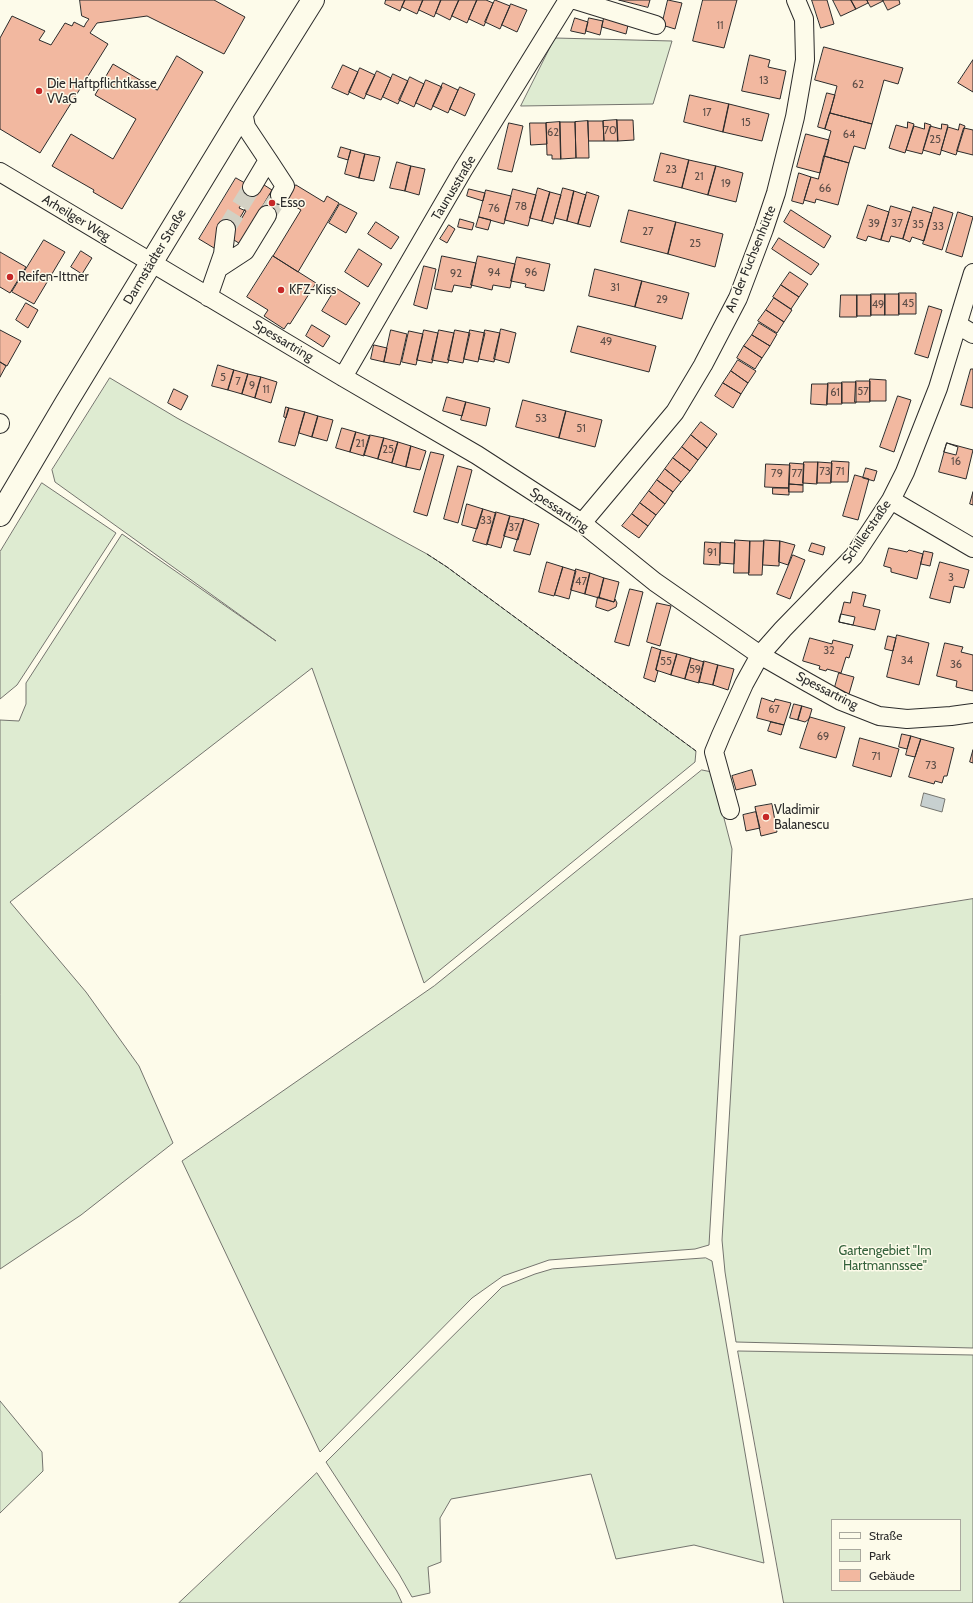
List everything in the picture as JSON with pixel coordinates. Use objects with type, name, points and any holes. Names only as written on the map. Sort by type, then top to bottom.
[{"type":"main road","name":"Darmstädter Straße","points":[[0,515],[66,403],[312,0]]},
{"type":"street","name":"Taunusstraße","points":[[342,377],[463,170],[568,0]]},
{"type":"street","points":[[575,0],[656,25]]},
{"type":"street","name":"An der Fuchsenhütte","points":[[582,524],[676,412],[703,365],[738,298],[776,193],[795,117],[805,60],[804,19],[796,0]]},
{"type":"street","points":[[243,112],[246,127],[285,186],[280,194]]},
{"type":"street","points":[[252,188],[268,160]]},
{"type":"street","name":"Arheilger Weg","points":[[0,172],[152,263]]},
{"type":"street","points":[[218,268],[245,251],[267,215]]},
{"type":"street","points":[[208,297],[223,254],[226,229]]},
{"type":"street","name":"Spessartring","points":[[152,263],[342,377],[477,455],[582,524],[655,582],[760,655],[841,701],[879,716],[907,719],[973,713]]},
{"type":"street","name":"Schillerstraße","points":[[730,810],[714,752],[744,684],[760,655],[783,629],[854,556],[890,500],[905,472],[938,388],[966,329],[973,273]]},
{"type":"street","points":[[890,500],[973,548]]},
{"type":"green space","points":[[555,38],[672,41],[653,104],[521,106]]},
{"type":"green space","points":[[110,378],[177,418],[427,554],[447,567],[696,751],[695,762],[424,983],[312,668],[10,902],[86,992],[139,1066],[173,1143],[81,1215],[0,1269],[0,720],[19,721],[26,704],[26,683],[122,534],[276,641],[55,482],[52,470]]},
{"type":"green space","points":[[42,483],[116,533],[17,685],[0,699],[0,552]]},
{"type":"green space","points":[[702,770],[712,772],[732,849],[709,1245],[695,1249],[549,1260],[503,1276],[472,1298],[320,1452],[182,1161],[434,986]]},
{"type":"green space","name":"Gartengebiet \"Im Hartmannssee\"","points":[[973,899],[973,1348],[736,1342],[725,1272],[722,1240],[740,936]]},
{"type":"green space","points":[[706,1258],[712,1261],[764,1563],[694,1545],[616,1559],[591,1474],[451,1499],[440,1518],[441,1562],[428,1567],[430,1593],[412,1597],[399,1574],[326,1462],[502,1287],[552,1269]]},
{"type":"green space","points":[[738,1351],[973,1355],[973,1603],[784,1603]]},
{"type":"green space","points":[[0,1401],[42,1452],[43,1471],[0,1513]]},
{"type":"green space","points":[[317,1473],[396,1590],[402,1603],[179,1603]]},
{"type":"shaded area","points":[[924,793],[945,799],[942,812],[921,806]]},
{"type":"building","name":"Die Haftpflichtkasse VVaG","points":[[80,0],[214,0],[245,17],[224,54],[147,16],[97,23],[90,33],[108,44],[40,153],[0,129],[0,38],[12,16],[45,31],[39,40],[51,45],[65,23],[72,26],[74,22],[84,27],[89,19],[82,16]]},
{"type":"building","points":[[386,0],[405,0],[400,11],[385,4]]},
{"type":"building","points":[[405,0],[423,0],[417,14],[402,7]]},
{"type":"building","points":[[423,0],[441,0],[434,17],[419,10]]},
{"type":"building","points":[[441,0],[459,0],[450,20],[436,13]]},
{"type":"building","points":[[459,0],[477,0],[467,23],[452,16]]},
{"type":"building","points":[[477,0],[486,0],[493,3],[484,26],[469,19]]},
{"type":"building","points":[[495,0],[510,6],[500,29],[485,22]]},
{"type":"building","points":[[619,0],[650,0],[648,7]]},
{"type":"building","points":[[668,0],[682,3],[675,29],[662,25]]},
{"type":"building","points":[[703,0],[737,0],[724,48],[693,41]]},
{"type":"building","points":[[812,0],[827,0],[834,24],[821,28]]},
{"type":"building","points":[[833,0],[851,0],[856,9],[841,16]]},
{"type":"building","points":[[851,0],[867,0],[868,3],[856,9]]},
{"type":"building","points":[[867,0],[883,0],[883,1],[871,7]]},
{"type":"building","points":[[883,0],[899,0],[900,4],[888,10]]},
{"type":"building","points":[[511,4],[527,10],[517,32],[502,25]]},
{"type":"building","points":[[605,14],[629,21],[626,34],[602,27]]},
{"type":"building","points":[[575,18],[588,22],[585,34],[571,31]]},
{"type":"building","points":[[589,18],[603,21],[600,35],[586,31]]},
{"type":"building","points":[[824,47],[903,68],[898,84],[884,80],[872,124],[830,113],[837,86],[815,80]]},
{"type":"building","points":[[750,55],[770,60],[768,67],[786,71],[780,99],[742,91]]},
{"type":"building","name":"Die Haftpflichtkasse VVaG","points":[[177,56],[203,72],[122,209],[93,192],[94,190],[52,166],[71,134],[113,159],[136,119],[95,95],[113,64],[157,90]]},
{"type":"building","points":[[973,60],[973,92],[958,83]]},
{"type":"building","points":[[343,65],[358,72],[348,95],[332,88]]},
{"type":"building","points":[[360,68],[375,75],[364,99],[349,92]]},
{"type":"building","points":[[377,71],[391,78],[381,100],[366,94]]},
{"type":"building","points":[[393,74],[408,81],[398,104],[383,97]]},
{"type":"building","points":[[410,77],[424,84],[414,107],[399,100]]},
{"type":"building","points":[[426,80],[442,87],[431,110],[416,103]]},
{"type":"building","points":[[443,83],[458,90],[448,113],[433,106]]},
{"type":"building","points":[[460,87],[475,94],[465,116],[450,109]]},
{"type":"building","points":[[827,93],[835,95],[825,129],[818,127]]},
{"type":"building","points":[[690,95],[729,104],[723,132],[684,122]]},
{"type":"building","points":[[729,104],[769,114],[762,141],[723,132]]},
{"type":"building","points":[[830,113],[872,124],[865,149],[854,146],[849,163],[824,156],[831,131],[825,129]]},
{"type":"building","points":[[617,120],[618,141],[604,141],[603,121]]},
{"type":"building","points":[[617,120],[633,120],[634,140],[618,141]]},
{"type":"building","points":[[588,121],[603,121],[604,141],[589,141]]},
{"type":"building","points":[[588,121],[589,158],[576,158],[575,122]]},
{"type":"building","points":[[560,122],[561,159],[552,159],[552,155],[547,155],[546,123]]},
{"type":"building","points":[[560,122],[575,122],[576,158],[561,159]]},
{"type":"building","points":[[908,122],[914,124],[905,153],[889,148],[896,125],[907,128]]},
{"type":"building","points":[[509,123],[523,126],[512,172],[498,169]]},
{"type":"building","points":[[530,123],[546,123],[547,144],[531,145]]},
{"type":"building","points":[[925,123],[931,125],[922,154],[906,150],[914,126],[924,129]]},
{"type":"building","points":[[942,124],[948,125],[940,155],[923,150],[930,126],[941,129]]},
{"type":"building","points":[[960,124],[965,126],[956,155],[941,150],[948,127],[958,130]]},
{"type":"building","points":[[964,128],[973,130],[973,155],[957,151]]},
{"type":"building","points":[[806,134],[829,140],[820,173],[797,167]]},
{"type":"building","points":[[341,147],[351,150],[348,160],[338,157]]},
{"type":"building","points":[[351,150],[365,154],[359,178],[345,174]]},
{"type":"building","points":[[661,153],[689,160],[682,188],[654,181]]},
{"type":"building","points":[[365,154],[380,157],[374,181],[359,178]]},
{"type":"building","points":[[824,156],[849,163],[838,205],[816,199],[815,203],[804,200],[811,177],[818,179]]},
{"type":"building","points":[[689,160],[716,166],[708,195],[682,188]]},
{"type":"building","points":[[397,162],[411,166],[405,191],[390,188]]},
{"type":"building","points":[[411,166],[425,169],[419,195],[405,191]]},
{"type":"building","points":[[716,166],[743,173],[736,202],[708,195]]},
{"type":"building","points":[[799,173],[811,177],[803,204],[792,201]]},
{"type":"building","points":[[236,178],[252,187],[239,208],[246,211],[233,233],[226,229],[214,248],[199,239]]},
{"type":"building","points":[[261,183],[272,190],[247,232],[242,245],[229,237]]},
{"type":"building","points":[[296,185],[324,202],[327,196],[339,203],[298,272],[273,256],[301,210],[286,201]]},
{"type":"building","points":[[538,188],[550,192],[542,221],[530,218]]},
{"type":"building","points":[[563,188],[574,191],[567,221],[555,218]]},
{"type":"building","points":[[469,189],[485,193],[483,201],[467,196]]},
{"type":"building","points":[[513,189],[536,195],[528,226],[505,220]]},
{"type":"building","name":"Esso","points":[[273,190],[282,196],[270,215],[261,210]]},
{"type":"building","points":[[486,190],[511,196],[504,224],[479,217]]},
{"type":"building","points":[[574,191],[586,195],[578,224],[567,221]]},
{"type":"building","points":[[550,192],[561,195],[553,224],[542,221]]},
{"type":"building","points":[[587,192],[599,196],[590,227],[578,224]]},
{"type":"building","points":[[340,204],[357,213],[346,233],[329,223]]},
{"type":"building","points":[[868,205],[889,212],[881,240],[868,236],[866,241],[857,238]]},
{"type":"building","points":[[891,206],[911,212],[903,239],[891,236],[889,242],[881,240]]},
{"type":"building","points":[[913,207],[932,213],[924,241],[912,237],[910,242],[903,239]]},
{"type":"building","points":[[934,207],[953,213],[942,250],[923,244]]},
{"type":"building","points":[[629,210],[676,222],[668,254],[621,242]]},
{"type":"building","points":[[791,210],[831,236],[824,248],[784,222]]},
{"type":"building","points":[[958,212],[973,217],[962,257],[946,252]]},
{"type":"building","points":[[479,217],[491,220],[488,230],[476,227]]},
{"type":"building","points":[[460,219],[474,223],[472,230],[458,227]]},
{"type":"building","points":[[376,222],[399,237],[391,249],[368,234]]},
{"type":"building","points":[[676,222],[723,234],[715,267],[668,254]]},
{"type":"building","points":[[449,225],[455,229],[447,243],[440,239]]},
{"type":"building","points":[[779,238],[819,264],[811,275],[772,249]]},
{"type":"building","points":[[44,240],[65,252],[34,304],[12,292]]},
{"type":"building","points":[[359,249],[382,264],[368,287],[345,272]]},
{"type":"building","points":[[81,251],[92,258],[82,274],[71,267]]},
{"type":"building","name":"Reifen-Ittner","points":[[0,252],[26,267],[10,293],[0,287]]},
{"type":"building","name":"KFZ-Kiss","points":[[273,256],[316,283],[290,324],[288,323],[284,329],[264,316],[268,310],[247,297]]},
{"type":"building","points":[[442,256],[476,263],[471,288],[454,285],[452,292],[435,289]]},
{"type":"building","points":[[478,256],[515,264],[510,288],[493,285],[492,290],[471,285]]},
{"type":"building","points":[[517,257],[550,264],[544,291],[525,287],[526,284],[511,281]]},
{"type":"building","points":[[424,266],[436,269],[427,309],[414,305]]},
{"type":"building","points":[[595,269],[642,281],[635,307],[589,296]]},
{"type":"building","points":[[790,272],[808,284],[799,297],[781,285]]},
{"type":"building","points":[[642,281],[689,293],[682,319],[635,307]]},
{"type":"building","points":[[781,285],[799,297],[791,309],[773,297]]},
{"type":"building","points":[[336,288],[360,303],[346,325],[322,311]]},
{"type":"building","points":[[899,293],[916,293],[916,314],[899,314]]},
{"type":"building","points":[[871,294],[885,294],[885,315],[871,315]]},
{"type":"building","points":[[885,294],[899,294],[899,315],[885,315]]},
{"type":"building","points":[[841,295],[857,295],[857,317],[840,317]]},
{"type":"building","points":[[857,295],[871,295],[871,316],[857,316]]},
{"type":"building","points":[[774,298],[792,310],[784,322],[766,310]]},
{"type":"building","points":[[26,303],[38,310],[28,328],[16,320]]},
{"type":"building","points":[[929,306],[942,310],[928,358],[915,354]]},
{"type":"building","points":[[766,310],[784,322],[777,333],[758,321]]},
{"type":"building","points":[[759,323],[777,334],[770,346],[752,335]]},
{"type":"building","points":[[312,325],[330,336],[323,347],[306,336]]},
{"type":"building","points":[[578,326],[656,346],[649,372],[571,352]]},
{"type":"building","points":[[501,329],[516,333],[509,363],[494,359]]},
{"type":"building","points":[[0,330],[21,341],[7,366],[0,362]]},
{"type":"building","points":[[391,330],[407,334],[400,365],[384,362]]},
{"type":"building","points":[[424,330],[438,333],[432,363],[417,360]]},
{"type":"building","points":[[439,330],[454,333],[448,363],[432,360]]},
{"type":"building","points":[[455,330],[470,333],[463,363],[448,360]]},
{"type":"building","points":[[470,330],[485,333],[478,362],[464,359]]},
{"type":"building","points":[[485,330],[500,333],[494,362],[479,359]]},
{"type":"building","points":[[409,331],[423,334],[416,365],[402,362]]},
{"type":"building","points":[[752,335],[770,346],[762,358],[744,346]]},
{"type":"building","points":[[374,345],[387,348],[384,362],[371,359]]},
{"type":"building","points":[[744,346],[762,358],[755,369],[737,358]]},
{"type":"building","points":[[738,360],[756,371],[748,383],[731,371]]},
{"type":"building","points":[[0,362],[6,366],[0,377]]},
{"type":"building","points":[[218,365],[234,370],[228,390],[212,386]]},
{"type":"building","points":[[971,369],[973,369],[973,408],[961,405]]},
{"type":"building","points":[[234,370],[248,374],[242,394],[228,390]]},
{"type":"building","points":[[731,371],[748,383],[741,394],[723,383]]},
{"type":"building","points":[[248,374],[261,377],[255,398],[242,394]]},
{"type":"building","points":[[261,377],[277,382],[271,403],[255,398]]},
{"type":"building","points":[[870,379],[886,380],[886,401],[870,401]]},
{"type":"building","points":[[856,381],[870,381],[870,402],[855,402]]},
{"type":"building","points":[[842,382],[856,382],[856,403],[842,403]]},
{"type":"building","points":[[723,383],[741,394],[733,408],[715,396]]},
{"type":"building","points":[[828,383],[842,383],[842,404],[827,404]]},
{"type":"building","points":[[812,384],[828,384],[827,405],[811,404]]},
{"type":"building","points":[[174,389],[188,396],[181,410],[168,403]]},
{"type":"building","points":[[898,396],[911,400],[894,452],[880,447]]},
{"type":"building","points":[[447,397],[466,402],[462,416],[443,411]]},
{"type":"building","points":[[523,400],[566,411],[559,438],[516,427]]},
{"type":"building","points":[[466,402],[490,408],[486,426],[461,420]]},
{"type":"building","points":[[286,407],[289,408],[286,418],[284,417]]},
{"type":"building","points":[[289,408],[305,412],[295,446],[279,442]]},
{"type":"building","points":[[566,411],[602,420],[595,447],[559,438]]},
{"type":"building","points":[[305,412],[318,416],[312,437],[299,433]]},
{"type":"building","points":[[318,416],[333,420],[327,441],[312,437]]},
{"type":"building","points":[[701,422],[717,434],[707,448],[691,435]]},
{"type":"building","points":[[342,428],[356,432],[350,452],[336,448]]},
{"type":"building","points":[[356,432],[370,436],[364,456],[350,452]]},
{"type":"building","points":[[370,435],[384,438],[378,459],[364,455]]},
{"type":"building","points":[[691,435],[707,448],[698,460],[682,447]]},
{"type":"building","points":[[384,438],[398,442],[392,463],[378,459]]},
{"type":"building","points":[[398,442],[411,446],[406,467],[392,463]]},
{"type":"building","points":[[947,443],[973,450],[966,479],[939,472]]},
{"type":"building","points":[[947,443],[958,447],[956,455],[944,452]]},
{"type":"building","points":[[411,446],[426,451],[420,470],[406,467]]},
{"type":"building","points":[[682,447],[698,460],[690,471],[673,458]]},
{"type":"building","points":[[431,452],[444,455],[427,516],[414,512]]},
{"type":"building","points":[[673,458],[690,471],[681,482],[665,469]]},
{"type":"building","points":[[832,461],[849,462],[848,482],[831,482]]},
{"type":"building","points":[[804,462],[818,462],[817,484],[803,483]]},
{"type":"building","points":[[818,462],[832,463],[831,483],[817,483]]},
{"type":"building","points":[[790,463],[804,464],[803,485],[789,484]]},
{"type":"building","points":[[766,464],[790,465],[789,488],[765,487]]},
{"type":"building","points":[[458,466],[472,470],[458,523],[444,519]]},
{"type":"building","points":[[866,468],[877,471],[874,481],[863,478]]},
{"type":"building","points":[[665,469],[681,482],[673,492],[657,480]]},
{"type":"building","points":[[855,475],[869,479],[858,520],[843,516]]},
{"type":"building","points":[[657,480],[673,492],[665,504],[649,491]]},
{"type":"building","points":[[789,484],[803,485],[803,492],[789,492]]},
{"type":"building","points":[[773,488],[789,488],[789,495],[773,494]]},
{"type":"building","points":[[649,491],[665,504],[656,515],[640,503]]},
{"type":"building","points":[[973,492],[973,505],[970,504]]},
{"type":"building","points":[[640,503],[656,515],[648,526],[632,514]]},
{"type":"building","points":[[467,504],[483,509],[477,529],[462,525]]},
{"type":"building","points":[[483,509],[496,513],[487,545],[473,541]]},
{"type":"building","points":[[496,512],[510,516],[501,548],[487,544]]},
{"type":"building","points":[[632,514],[648,526],[639,538],[622,526]]},
{"type":"building","points":[[510,516],[524,519],[518,540],[504,536]]},
{"type":"building","points":[[524,519],[539,524],[530,555],[514,551]]},
{"type":"building","points":[[735,540],[750,541],[749,573],[734,573]]},
{"type":"building","points":[[764,540],[780,541],[779,566],[763,565]]},
{"type":"building","points":[[750,541],[764,541],[762,575],[749,575]]},
{"type":"building","points":[[780,541],[795,545],[788,565],[779,562]]},
{"type":"building","points":[[705,542],[720,543],[720,565],[704,564]]},
{"type":"building","points":[[721,542],[735,543],[734,564],[720,563]]},
{"type":"building","points":[[812,543],[825,547],[823,555],[809,551]]},
{"type":"building","points":[[889,548],[907,552],[909,550],[923,554],[917,579],[891,572],[891,568],[884,566]]},
{"type":"building","points":[[924,551],[933,553],[930,566],[921,564]]},
{"type":"building","points":[[793,555],[805,560],[790,599],[777,594]]},
{"type":"building","points":[[547,562],[563,567],[554,596],[539,592]]},
{"type":"building","points":[[940,562],[969,570],[964,588],[954,586],[950,603],[930,598]]},
{"type":"building","points":[[563,567],[576,571],[569,599],[555,595]]},
{"type":"building","points":[[576,569],[590,573],[585,594],[571,590]]},
{"type":"building","points":[[590,573],[604,578],[599,598],[585,594]]},
{"type":"building","points":[[604,578],[619,582],[614,602],[599,598]]},
{"type":"building","points":[[630,589],[643,592],[629,646],[615,642]]},
{"type":"building","points":[[853,592],[866,595],[863,606],[880,610],[875,630],[839,622],[844,602],[850,603]]},
{"type":"building","points":[[598,597],[614,602],[615,599],[617,603],[616,607],[608,611],[596,607]]},
{"type":"building","points":[[657,603],[671,606],[660,646],[647,642]]},
{"type":"building","points":[[841,614],[855,617],[853,625],[839,622]]},
{"type":"building","points":[[897,635],[929,643],[919,685],[887,677]]},
{"type":"building","points":[[888,636],[896,638],[893,651],[885,649]]},
{"type":"building","points":[[810,638],[832,644],[833,640],[853,645],[849,658],[846,657],[841,673],[827,669],[826,671],[819,669],[820,666],[803,661]]},
{"type":"building","points":[[945,643],[963,647],[961,652],[973,655],[973,691],[956,687],[957,681],[937,676]]},
{"type":"building","points":[[652,647],[661,650],[656,670],[658,671],[655,682],[644,678]]},
{"type":"building","points":[[661,650],[677,654],[671,675],[656,670]]},
{"type":"building","points":[[677,654],[691,658],[685,679],[671,675]]},
{"type":"building","points":[[691,658],[704,662],[699,683],[685,679]]},
{"type":"building","points":[[704,661],[718,665],[713,685],[699,682]]},
{"type":"building","points":[[718,665],[734,669],[728,690],[713,685]]},
{"type":"building","points":[[839,673],[854,677],[849,694],[835,687]]},
{"type":"building","points":[[762,698],[774,702],[775,699],[791,703],[784,725],[757,718]]},
{"type":"building","points":[[794,704],[802,706],[798,720],[790,718]]},
{"type":"building","points":[[802,706],[812,709],[809,719],[805,722],[798,720]]},
{"type":"building","points":[[810,717],[845,727],[836,758],[800,748]]},
{"type":"building","points":[[771,722],[784,725],[781,735],[768,731]]},
{"type":"building","points":[[902,734],[911,736],[907,749],[899,747]]},
{"type":"building","points":[[911,736],[921,739],[915,757],[906,755]]},
{"type":"building","points":[[860,738],[899,749],[891,777],[853,766]]},
{"type":"building","points":[[921,739],[954,748],[947,776],[944,776],[942,783],[935,781],[934,784],[909,777]]},
{"type":"building","points":[[973,750],[973,763],[970,762]]},
{"type":"building","points":[[752,770],[756,785],[736,790],[732,776]]},
{"type":"building","name":"Vladimir Balanescu","points":[[772,804],[777,832],[761,836],[755,807]]},
{"type":"building","points":[[756,812],[760,828],[746,831],[743,815]]},
{"type":"tunnel","points":[[226,229],[252,187]]},
{"type":"tunnel","points":[[267,215],[280,195]]},
{"type":"fence","points":[[427,554],[447,567],[696,751]]},
{"type":"place","name":"Die Haftpflichtkasse VVaG","points":[[39,91]]},
{"type":"place","name":"Esso","points":[[272,203]]},
{"type":"place","name":"Reifen-Ittner","points":[[10,277]]},
{"type":"place","name":"KFZ-Kiss","points":[[281,290]]},
{"type":"place","name":"Vladimir Balanescu","points":[[766,817]]}]
